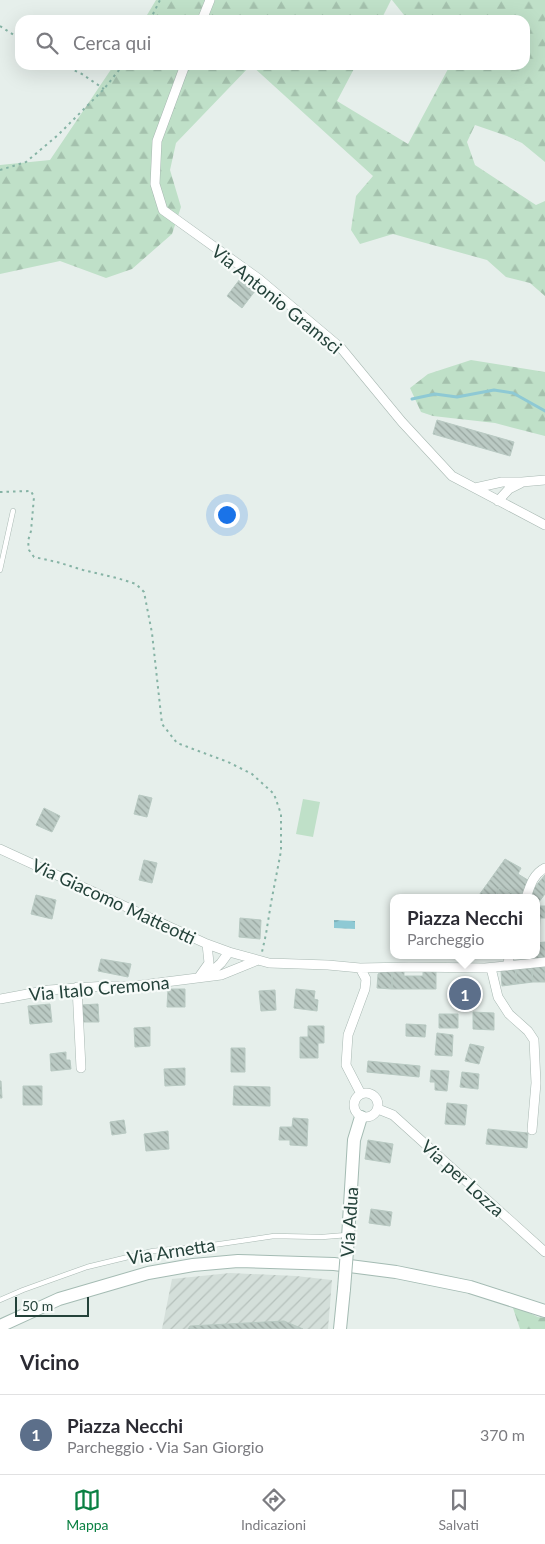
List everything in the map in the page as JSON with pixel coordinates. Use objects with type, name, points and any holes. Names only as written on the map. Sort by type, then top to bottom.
[{"type":"main road","name":"Via Adua","points":[[340,1329],[354,1140],[361,1117]]},
{"type":"main road","points":[[0,1326],[58,1299],[148,1273],[193,1264],[238,1261],[334,1264],[396,1272],[470,1287],[545,1310]]},
{"type":"street","points":[[204,15],[210,0]]},
{"type":"street","name":"Via Antonio Gramsci","points":[[183,70],[158,141],[155,184],[163,210],[259,279],[341,348],[402,422],[452,476],[545,525]]},
{"type":"street","points":[[475,488],[502,482],[545,480]]},
{"type":"street","points":[[498,501],[509,489],[522,482]]},
{"type":"street","name":"Via Giacomo Matteotti","points":[[0,849],[207,944],[229,952],[260,956],[269,963],[360,968],[491,968],[545,962]]},
{"type":"street","points":[[528,894],[534,878],[545,868]]},
{"type":"street","points":[[203,976],[209,963],[207,944]]},
{"type":"street","points":[[203,976],[221,964],[229,952]]},
{"type":"street","name":"Via Italo Cremona","points":[[0,999],[49,990],[156,984],[221,975],[260,956]]},
{"type":"street","points":[[507,966],[509,959]]},
{"type":"street","points":[[360,968],[366,979],[365,989],[348,1035],[346,1065],[361,1094]]},
{"type":"street","points":[[491,968],[498,997],[509,1014],[528,1031],[534,1040],[536,1083],[532,1130]]},
{"type":"street","points":[[77,987],[81,1068]]},
{"type":"street","points":[[369,1093],[375,1097],[378,1109],[373,1116],[365,1118],[355,1111],[354,1104],[361,1094],[369,1093]]},
{"type":"street","name":"Via per Lozza","points":[[378,1109],[393,1115],[545,1252]]},
{"type":"lane","points":[[0,570],[13,511]]},
{"type":"lane","name":"Via Arnetta","points":[[0,1300],[87,1267],[154,1251],[274,1236],[348,1236]]},
{"type":"path","points":[[152,15],[160,0]]},
{"type":"path","points":[[0,26],[15,36]]},
{"type":"path","points":[[74,70],[104,89]]},
{"type":"path","points":[[0,170],[26,162],[104,89],[119,70]]},
{"type":"path","points":[[0,492],[31,491],[34,496],[31,531],[28,541],[29,550],[34,558],[117,578],[136,584],[144,592],[152,633],[162,724],[177,743],[228,762],[252,774],[274,794],[282,814],[282,850],[260,956]]},
{"type":"shaded area","points":[[230,1273],[296,1276],[332,1280],[328,1329],[162,1329],[172,1279]]},
{"type":"green space","points":[[156,0],[391,0],[384,15],[147,15]]},
{"type":"green space","points":[[392,0],[545,0],[545,162],[522,143],[475,125],[467,142],[475,165],[536,205],[545,201],[545,296],[530,283],[506,277],[487,260],[393,234],[360,244],[351,230],[356,196],[373,176],[256,70],[353,70],[337,101],[408,144],[447,70],[530,70],[530,15],[404,15]]},
{"type":"green space","points":[[111,70],[246,70],[176,143],[170,170],[181,207],[172,234],[132,269],[106,278],[60,261],[0,274],[0,165],[50,160]]},
{"type":"green space","points":[[471,360],[545,372],[545,436],[495,423],[433,416],[421,412],[410,388],[428,374]]},
{"type":"green space","points":[[303,799],[320,802],[313,837],[296,834]]},
{"type":"green space","points":[[512,1305],[538,1317],[545,1318],[545,1329],[520,1329]]},
{"type":"water","points":[[334,920],[355,921],[355,929],[334,928]]},
{"type":"building","points":[[240,279],[255,291],[242,308],[227,296]]},
{"type":"building","points":[[437,420],[514,442],[510,456],[433,434]]},
{"type":"building","points":[[139,795],[152,798],[147,817],[134,814]]},
{"type":"building","points":[[44,808],[60,816],[52,832],[36,825]]},
{"type":"building","points":[[505,859],[521,868],[518,874],[531,882],[528,894],[514,894],[500,887],[496,894],[480,894]]},
{"type":"building","points":[[144,860],[157,863],[152,883],[139,880]]},
{"type":"building","points":[[545,875],[545,894],[540,900],[540,894],[532,894],[534,888]]},
{"type":"building","points":[[500,887],[514,894],[496,894]]},
{"type":"building","points":[[36,895],[56,900],[52,919],[31,914]]},
{"type":"building","points":[[540,906],[545,906],[545,918],[540,918]]},
{"type":"building","points":[[240,918],[261,920],[260,939],[239,937]]},
{"type":"building","points":[[545,942],[545,959],[526,961],[526,959],[540,959],[540,943]]},
{"type":"building","points":[[101,959],[131,964],[128,977],[98,971]]},
{"type":"building","points":[[545,963],[545,982],[533,982],[531,964]]},
{"type":"building","points":[[531,964],[533,982],[517,984],[515,966]]},
{"type":"building","points":[[515,966],[517,984],[502,986],[501,971]]},
{"type":"building","points":[[385,970],[392,970],[392,989],[377,988],[378,974]]},
{"type":"building","points":[[392,970],[404,970],[404,976],[423,976],[423,970],[436,970],[436,989],[392,989]]},
{"type":"building","points":[[168,989],[185,989],[185,1007],[167,1007]]},
{"type":"building","points":[[296,989],[315,991],[314,999],[318,1000],[317,1011],[294,1008]]},
{"type":"building","points":[[275,990],[276,1010],[261,1011],[259,991]]},
{"type":"building","points":[[50,1004],[52,1022],[30,1024],[28,1006]]},
{"type":"building","points":[[98,1004],[99,1022],[81,1022],[81,1005]]},
{"type":"building","points":[[473,1012],[494,1013],[494,1030],[473,1029]]},
{"type":"building","points":[[439,1014],[458,1014],[458,1028],[439,1028]]},
{"type":"building","points":[[406,1024],[426,1025],[425,1037],[406,1036]]},
{"type":"building","points":[[308,1026],[324,1026],[324,1043],[318,1043],[318,1058],[300,1058],[300,1037],[308,1037]]},
{"type":"building","points":[[150,1027],[150,1046],[135,1047],[134,1028]]},
{"type":"building","points":[[437,1033],[453,1035],[452,1056],[435,1055]]},
{"type":"building","points":[[470,1044],[484,1047],[479,1064],[465,1061]]},
{"type":"building","points":[[231,1048],[245,1048],[245,1072],[231,1072]]},
{"type":"building","points":[[66,1052],[66,1060],[70,1060],[71,1069],[51,1071],[50,1054]]},
{"type":"building","points":[[368,1061],[420,1066],[419,1077],[367,1072]]},
{"type":"building","points":[[185,1068],[185,1085],[165,1086],[164,1069]]},
{"type":"building","points":[[431,1070],[449,1071],[447,1091],[435,1090],[435,1082],[430,1082]]},
{"type":"building","points":[[462,1072],[479,1074],[478,1089],[460,1087]]},
{"type":"building","points":[[1,1081],[2,1098],[0,1098]]},
{"type":"building","points":[[23,1086],[42,1086],[42,1105],[23,1105]]},
{"type":"building","points":[[234,1086],[270,1087],[270,1106],[233,1105]]},
{"type":"building","points":[[447,1103],[467,1105],[465,1125],[445,1124]]},
{"type":"building","points":[[293,1118],[308,1119],[307,1146],[290,1145],[290,1140],[279,1140],[280,1127],[292,1127]]},
{"type":"building","points":[[124,1120],[126,1133],[112,1135],[110,1122]]},
{"type":"building","points":[[488,1129],[528,1133],[527,1148],[486,1144]]},
{"type":"building","points":[[168,1131],[169,1149],[146,1151],[144,1134]]},
{"type":"building","points":[[368,1140],[393,1144],[390,1163],[365,1159]]},
{"type":"building","points":[[371,1209],[392,1212],[390,1226],[369,1223]]},
{"type":"building","points":[[284,1321],[303,1329],[188,1329],[190,1326]]},
{"type":"waterway","points":[[412,399],[435,394],[457,397],[494,390],[513,393],[545,411]]},
{"type":"place","name":"Piazza Necchi","points":[[465,994]]}]
